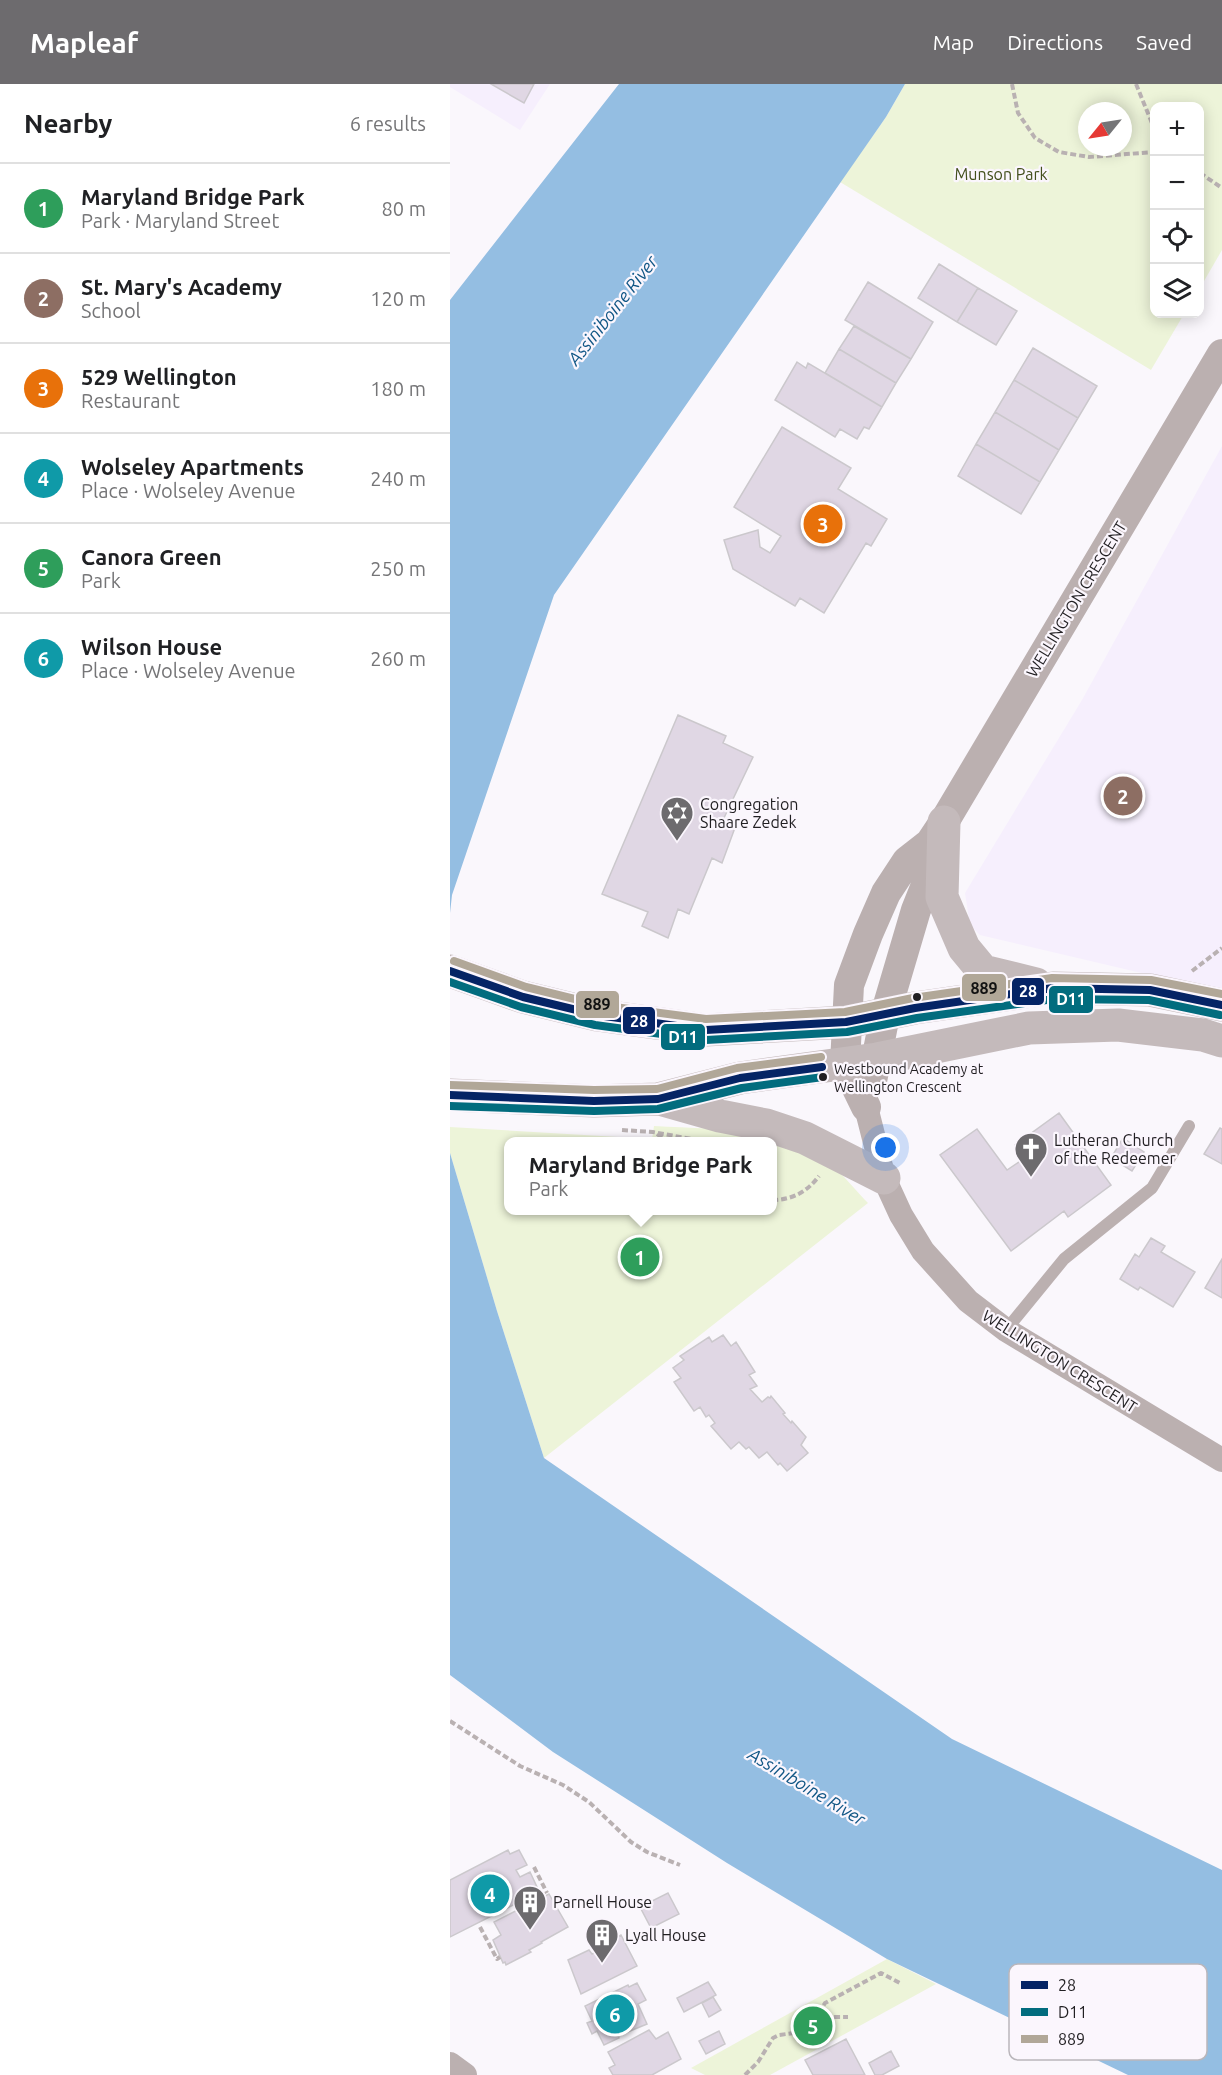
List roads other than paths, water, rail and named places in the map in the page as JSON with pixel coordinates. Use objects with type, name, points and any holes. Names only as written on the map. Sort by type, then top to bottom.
[{"type":"main road","points":[[937,832],[942,897],[964,948],[983,971],[1053,988]]},
{"type":"main road","points":[[450,971],[523,997],[597,1015],[669,1027],[706,1030],[846,1022],[915,1008],[1053,988],[1150,990],[1222,1005]]},
{"type":"main road","points":[[450,1095],[594,1101],[658,1099],[740,1078],[878,1059],[1029,1028],[1118,1025],[1203,1035],[1222,1041]]},
{"type":"main road","points":[[658,1099],[720,1116],[766,1125],[805,1138],[884,1178]]},
{"type":"street","name":"WELLINGTON CRESCENT","points":[[1222,354],[937,832],[907,861],[886,893],[849,985],[845,1064],[866,1107],[884,1178],[901,1215],[923,1251],[968,1300],[1005,1330],[1222,1460]]},
{"type":"street","name":"WELLINGTON CRESCENT","points":[[866,1107],[878,1059],[885,1015],[916,910],[928,880],[937,832]]},
{"type":"lane","points":[[1005,1330],[1064,1259],[1152,1188],[1188,1126]]},
{"type":"water","name":"Assiniboine River","points":[[619,84],[905,84],[886,117],[554,595],[452,895],[450,913],[450,300]]},
{"type":"water","name":"Assiniboine River","points":[[450,1153],[544,1458],[952,1739],[1222,1870],[1222,2075],[1128,2075],[1097,2060],[1207,2060],[1207,1964],[1009,1964],[1009,2018],[887,1959],[727,1863],[553,1752],[450,1675]]},
{"type":"place","name":"529 Wellington","points":[[823,524]]},
{"type":"place","name":"St. Mary's Academy","points":[[1123,796]]},
{"type":"place","name":"Congregation Shaare Zedek","points":[[677,842]]},
{"type":"place","name":"Westbound Academy at Wellington Crescent","points":[[823,1077]]},
{"type":"place","name":"Lutheran Church of the Redeemer","points":[[1031,1178]]},
{"type":"place","name":"Maryland Bridge Park","points":[[640,1257]]},
{"type":"place","name":"Wolseley Apartments","points":[[490,1894]]},
{"type":"place","name":"Parnell House","points":[[530,1931]]},
{"type":"place","name":"Lyall House","points":[[602,1964]]},
{"type":"place","name":"Wilson House","points":[[615,2014]]},
{"type":"place","name":"Canora Green","points":[[813,2026]]},
{"type":"park label","name":"Munson Park","points":[[1001,174]]}]
